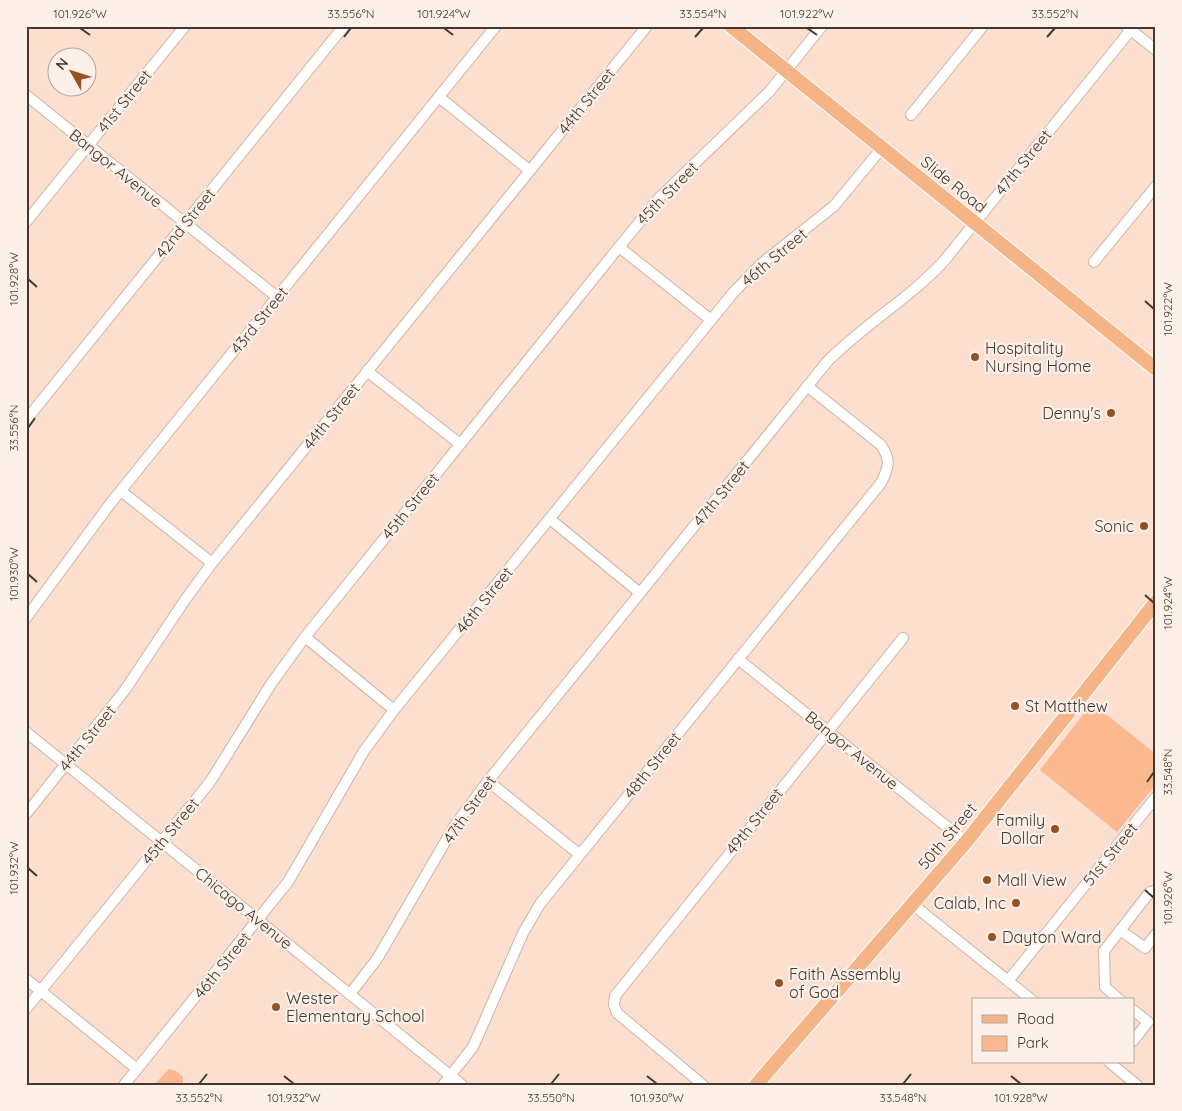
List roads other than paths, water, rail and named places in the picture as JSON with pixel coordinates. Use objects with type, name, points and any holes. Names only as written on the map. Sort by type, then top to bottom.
[{"type":"main road","name":"Slide Road","points":[[731,26],[1156,369]]},
{"type":"main road","name":"50th Street","points":[[756,1085],[966,842],[1156,602]]},
{"type":"street","name":"41st Street","points":[[26,222],[185,26]]},
{"type":"street","name":"42nd Street","points":[[26,420],[344,26]]},
{"type":"street","name":"43rd Street","points":[[26,618],[121,491],[496,26]]},
{"type":"street","name":"44th Street","points":[[26,814],[125,690],[212,563],[647,26]]},
{"type":"street","name":"45th Street","points":[[26,1009],[210,782],[271,684],[304,638],[619,247],[661,196],[769,92],[822,26]]},
{"type":"street","points":[[911,115],[983,26]]},
{"type":"street","points":[[1130,27],[1156,50]]},
{"type":"street","name":"47th Street","points":[[350,994],[377,959],[455,825],[488,781],[807,386],[842,347],[929,278],[1130,27]]},
{"type":"street","name":"Bangor Avenue","points":[[26,95],[277,297]]},
{"type":"street","points":[[438,98],[529,170]]},
{"type":"street","name":"46th Street","points":[[124,1085],[288,882],[364,751],[394,710],[748,276],[834,206],[882,148]]},
{"type":"street","points":[[1094,262],[1156,186]]},
{"type":"street","points":[[619,247],[711,320]]},
{"type":"street","points":[[367,371],[460,444]]},
{"type":"street","name":"48th Street","points":[[443,1085],[473,1047],[530,919],[540,904],[881,482],[886,472],[888,455],[881,445],[807,386]]},
{"type":"street","points":[[121,491],[212,563]]},
{"type":"street","points":[[550,518],[640,593]]},
{"type":"street","points":[[304,638],[394,710]]},
{"type":"street","name":"49th Street","points":[[703,1085],[617,1013],[614,996],[903,638]]},
{"type":"street","name":"Bangor Avenue","points":[[738,659],[966,842]]},
{"type":"street","name":"Chicago Avenue","points":[[26,732],[462,1085]]},
{"type":"street","points":[[488,781],[580,854]]},
{"type":"street","name":"51st Street","points":[[1008,981],[1156,798]]},
{"type":"street","points":[[1118,998],[1105,988],[1104,951],[1150,892],[1156,891]]},
{"type":"street","points":[[912,904],[1029,998]]},
{"type":"street","points":[[1120,930],[1145,948],[1156,934]]},
{"type":"street","points":[[26,979],[137,1068]]},
{"type":"street","points":[[1134,1011],[1152,1026],[1134,1040]]},
{"type":"street","points":[[1113,1064],[1137,1085]]},
{"type":"place","name":"Hospitality Nursing Home","points":[[975,357]]},
{"type":"place","name":"Denny's","points":[[1111,413]]},
{"type":"place","name":"Sonic","points":[[1144,526]]},
{"type":"place","name":"St Matthew","points":[[1015,706]]},
{"type":"place","name":"Family Dollar","points":[[1055,829]]},
{"type":"place","name":"Mall View","points":[[987,880]]},
{"type":"place","name":"Calab, Inc","points":[[1016,903]]},
{"type":"place","name":"Dayton Ward","points":[[992,937]]},
{"type":"place","name":"Faith Assembly of God","points":[[779,983]]},
{"type":"place","name":"Wester Elementary School","points":[[276,1007]]}]
